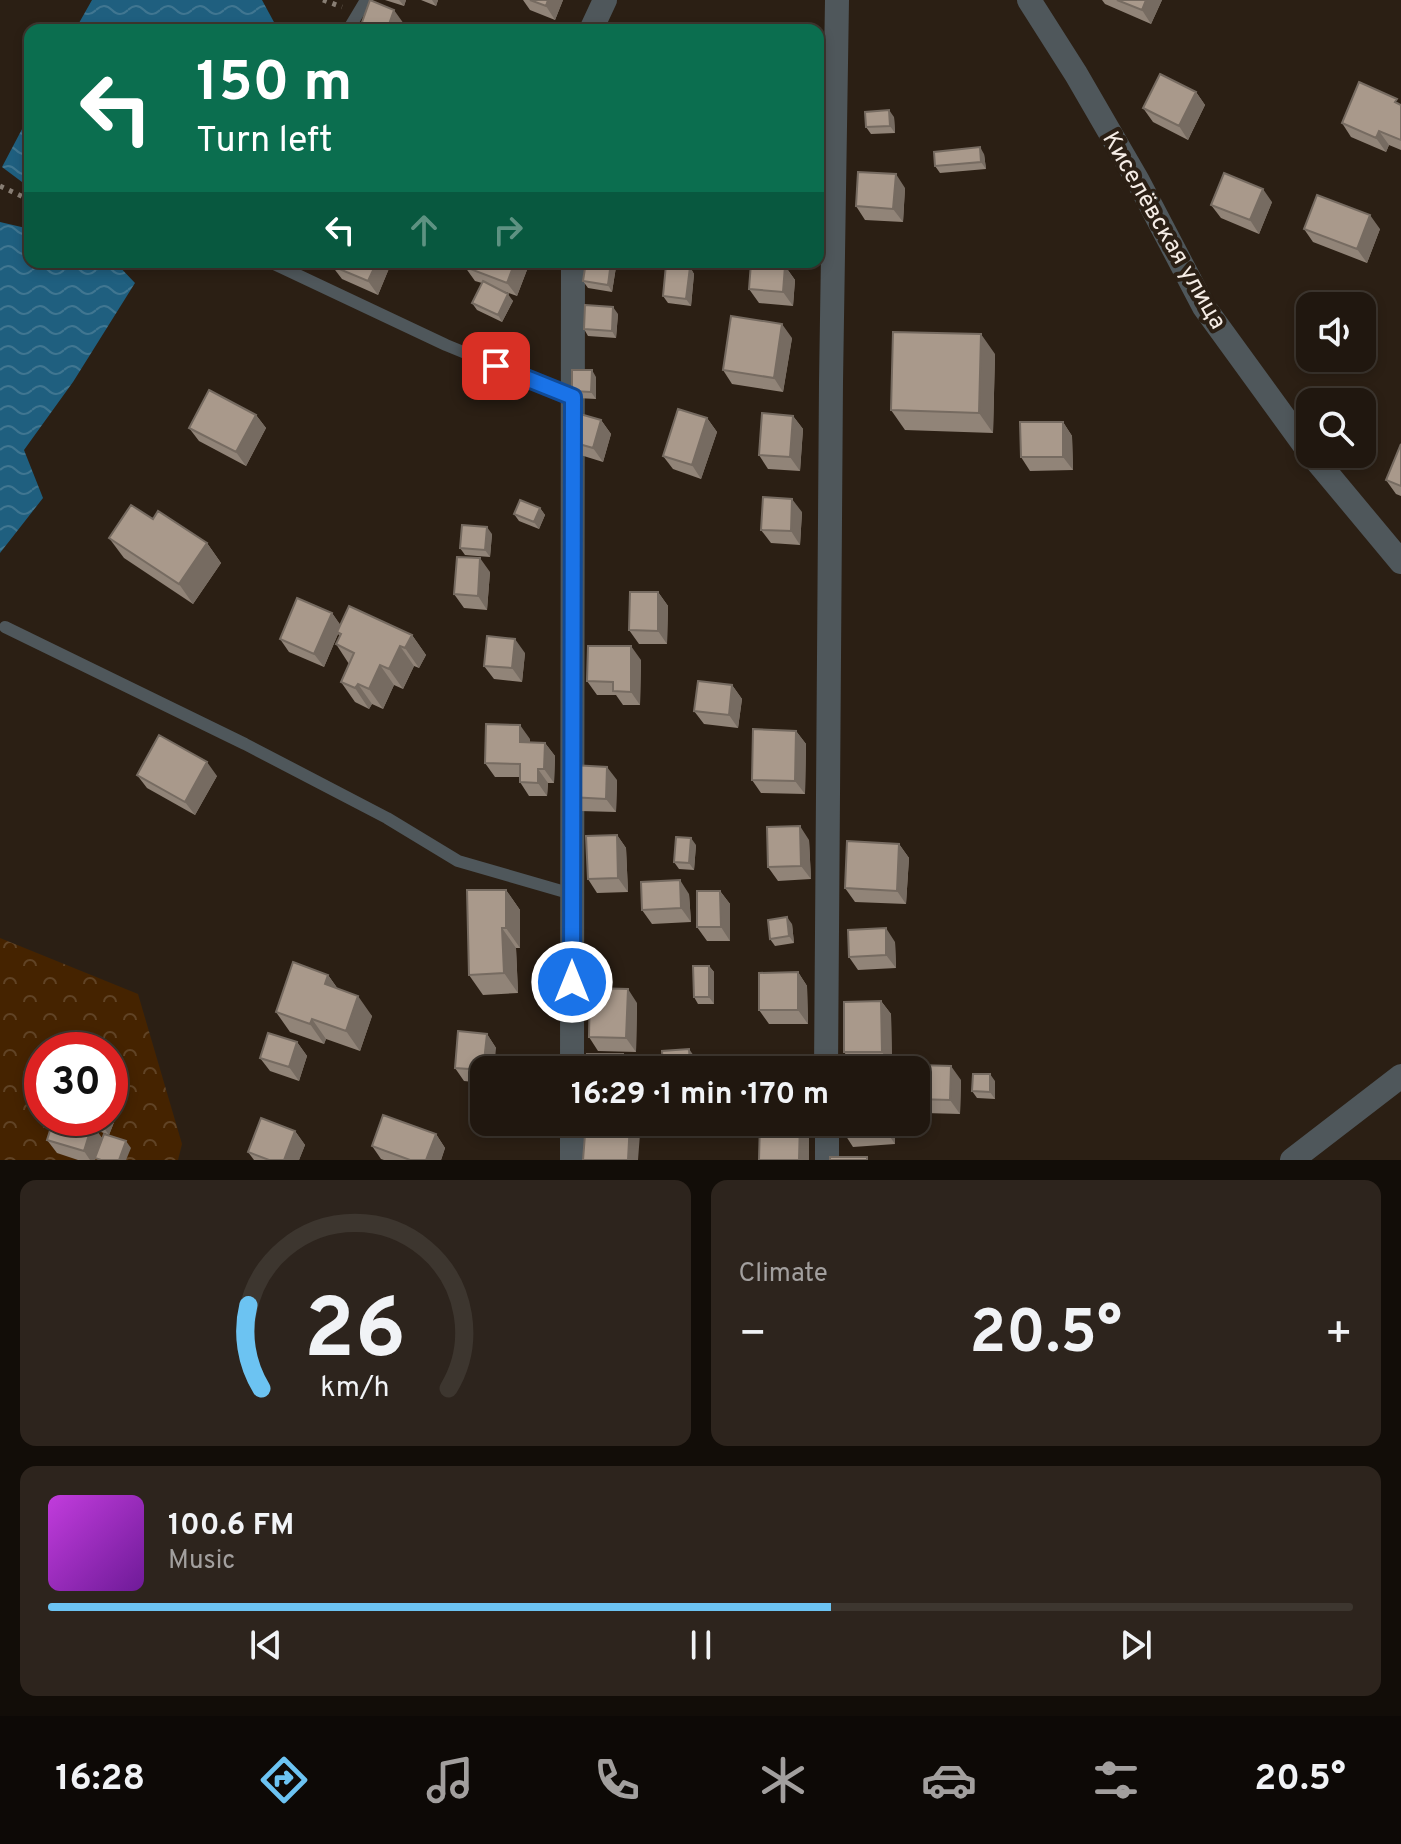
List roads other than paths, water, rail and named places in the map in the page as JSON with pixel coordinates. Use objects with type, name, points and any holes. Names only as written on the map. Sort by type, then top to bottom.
[{"type":"street","points":[[594,24],[605,0]]},
{"type":"street","points":[[826,1056],[830,413],[837,0]]},
{"type":"street","name":"Киселёвская улица","points":[[1029,0],[1138,181],[1204,307],[1296,434]]},
{"type":"street","points":[[572,1056],[573,268]]},
{"type":"street","name":"Киселёвская улица","points":[[1323,468],[1401,562]]},
{"type":"street","points":[[1292,1160],[1401,1076]]},
{"type":"street","points":[[572,1136],[572,1160]]},
{"type":"street","points":[[827,1136],[827,1160]]},
{"type":"lane","points":[[352,24],[366,0]]},
{"type":"lane","points":[[283,268],[446,345],[573,397]]},
{"type":"lane","points":[[5,627],[258,751],[387,818],[458,861],[572,894]]},
{"type":"water","points":[[92,0],[262,0],[275,24],[78,24]]},
{"type":"water","points":[[24,125],[24,184],[2,167]]},
{"type":"water","points":[[0,222],[24,228],[24,268],[121,268],[135,283],[73,382],[24,450],[43,498],[0,553]]}]
